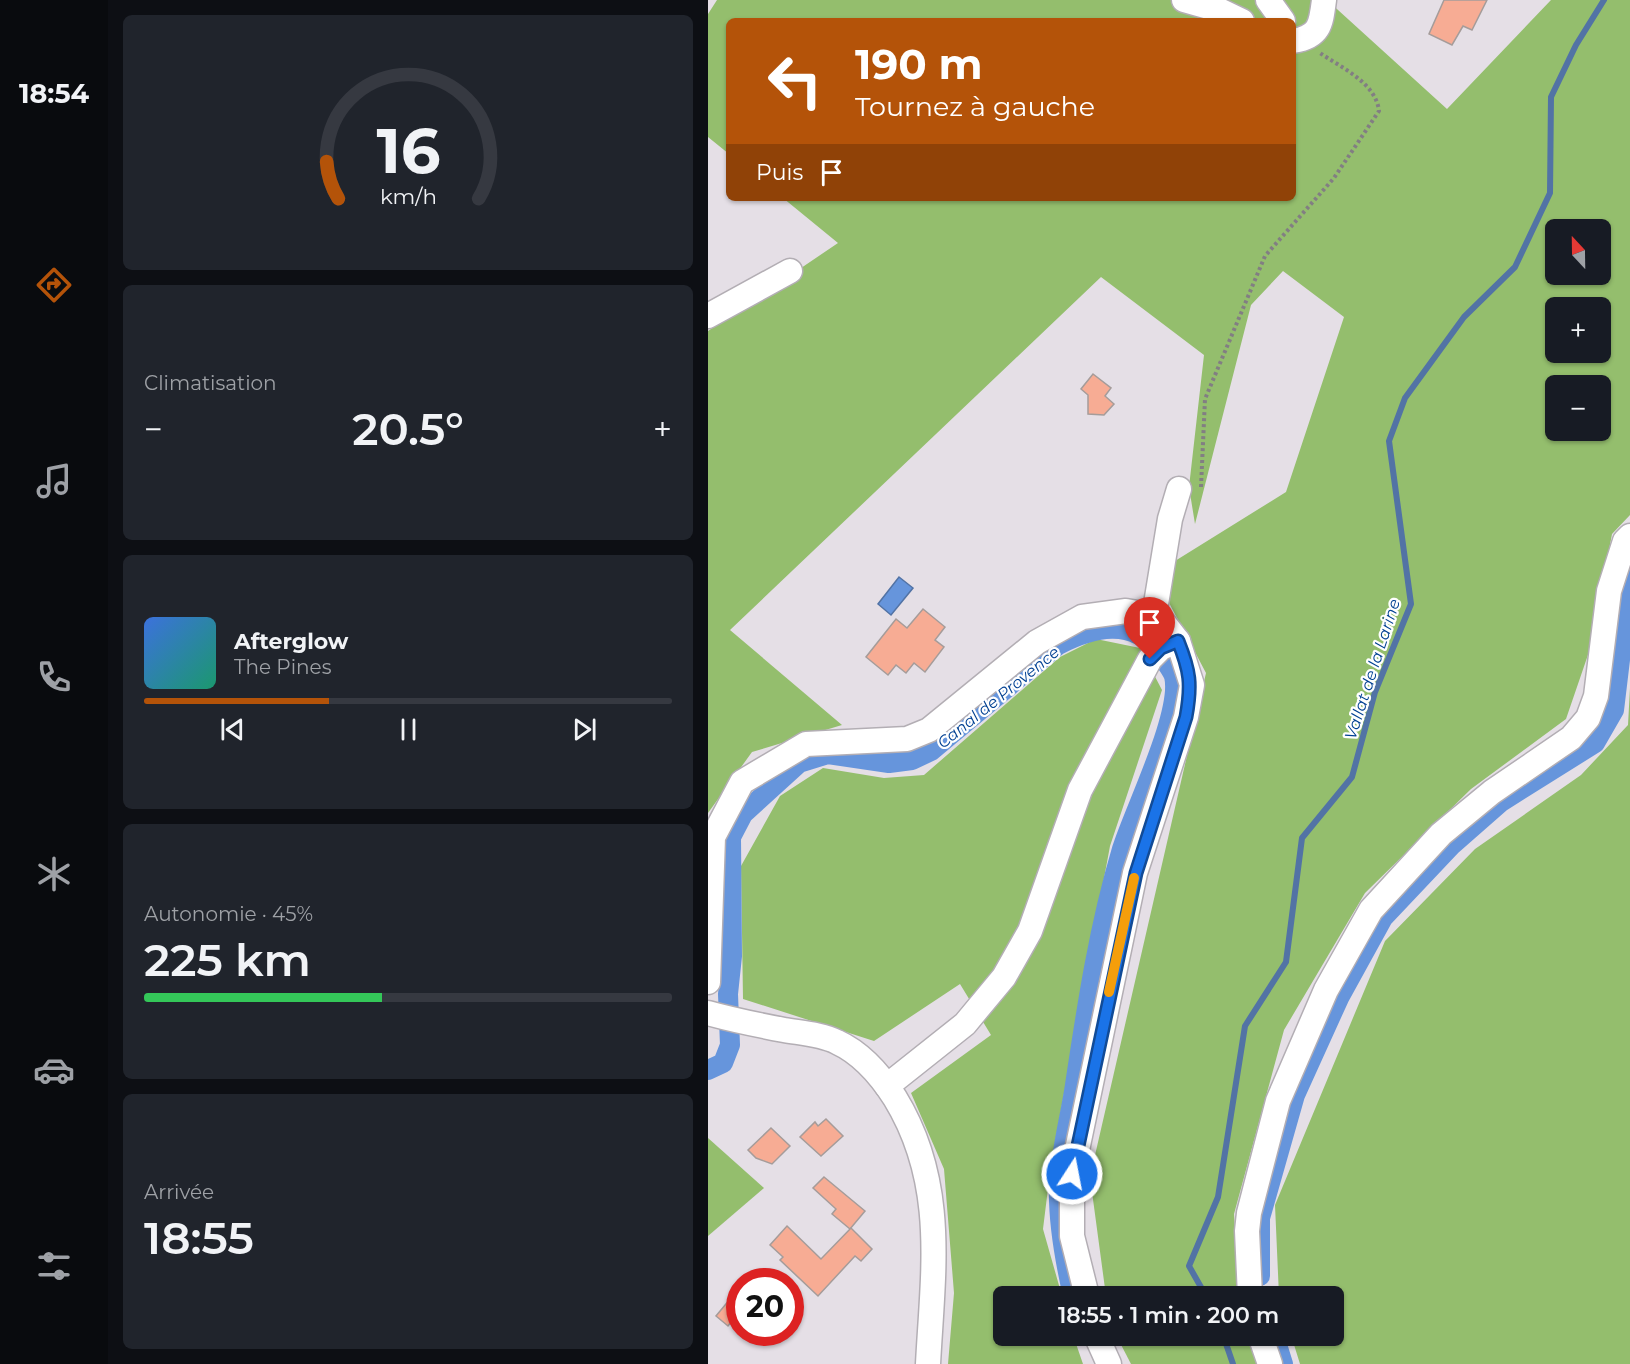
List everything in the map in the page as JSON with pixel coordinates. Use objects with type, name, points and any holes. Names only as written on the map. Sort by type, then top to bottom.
[{"type":"street","points":[[1184,0],[1219,10],[1236,18]]},
{"type":"street","points":[[1268,0],[1282,18]]},
{"type":"street","points":[[1296,36],[1320,25],[1324,0]]},
{"type":"street","points":[[708,316],[790,271]]},
{"type":"street","points":[[1154,616],[1170,519],[1190,492]]},
{"type":"street","points":[[1250,1286],[1247,1231],[1278,1101],[1326,990],[1371,910],[1440,834],[1492,792],[1571,738],[1588,718],[1596,696],[1609,591],[1625,541],[1630,536]]},
{"type":"street","points":[[708,981],[713,837],[742,782],[806,744],[907,739],[929,730],[1037,642],[1082,617],[1126,611],[1154,616],[1164,623],[1163,649],[1080,790],[1030,931],[1004,977],[964,1024],[887,1086]]},
{"type":"street","points":[[1084,1286],[1072,1236],[1072,1174],[1136,873],[1186,717],[1192,685],[1163,649]]},
{"type":"street","points":[[708,1013],[837,1042],[864,1060],[887,1086],[906,1116],[921,1151],[930,1188],[934,1228],[928,1364]]},
{"type":"street","points":[[1101,1346],[1109,1364]]},
{"type":"street","points":[[1264,1346],[1270,1364]]},
{"type":"path","points":[[1190,492],[1205,399],[1265,256],[1334,178],[1379,111],[1378,99],[1372,90],[1296,37]]},
{"type":"green space","points":[[717,0],[1327,0],[1447,109],[1551,0],[1630,0],[1630,515],[1612,534],[1591,646],[1566,719],[1471,789],[1365,893],[1284,1030],[1234,1214],[1238,1286],[1105,1286],[1090,1177],[1206,673],[1167,599],[1175,561],[1286,492],[1344,317],[1283,271],[1251,305],[1195,524],[1189,487],[1204,355],[1101,277],[730,630],[842,725],[752,752],[708,813],[708,331],[838,243],[787,201],[1296,201],[1296,18],[726,18],[726,152],[708,137],[708,14]]},
{"type":"green space","points":[[1096,639],[1140,648],[1162,690],[1110,846],[1051,1164],[1043,1229],[1059,1286],[993,1286],[993,1346],[1077,1346],[1083,1364],[948,1364],[954,1293],[944,1169],[911,1093],[991,1035],[960,984],[874,1041],[743,999],[741,866],[780,796],[823,768],[884,778],[924,775],[1060,657]]},
{"type":"green space","points":[[1630,688],[1630,1364],[1300,1364],[1294,1346],[1344,1346],[1344,1286],[1279,1286],[1275,1205],[1385,941],[1475,849],[1581,775],[1628,725]]},
{"type":"green space","points":[[708,1138],[764,1188],[708,1236]]},
{"type":"green space","points":[[1122,1346],[1252,1346],[1258,1364],[1131,1364]]},
{"type":"water","points":[[899,577],[913,588],[891,615],[878,604]]},
{"type":"building","points":[[1444,0],[1487,0],[1472,30],[1463,26],[1452,45],[1429,34]]},
{"type":"building","points":[[1093,374],[1111,388],[1105,396],[1114,404],[1104,415],[1088,414],[1088,395],[1081,389]]},
{"type":"building","points":[[923,609],[945,627],[935,640],[944,647],[925,672],[914,663],[906,673],[896,665],[888,675],[866,657],[896,619],[907,628]]},
{"type":"building","points":[[826,1119],[843,1136],[821,1156],[800,1137],[815,1122],[818,1126]]},
{"type":"building","points":[[771,1128],[790,1146],[772,1164],[756,1158],[748,1150]]},
{"type":"building","points":[[824,1177],[865,1211],[850,1229],[832,1214],[836,1209],[813,1188]]},
{"type":"building","points":[[787,1226],[821,1259],[851,1228],[872,1249],[861,1261],[855,1256],[818,1296],[804,1283],[804,1268],[788,1268],[780,1260],[783,1257],[770,1245]]},
{"type":"building","points":[[726,1304],[726,1324],[716,1316]]},
{"type":"waterway","name":"Vallat de la Larine","points":[[1200,1286],[1189,1266],[1218,1197],[1245,1026],[1286,962],[1302,838],[1352,777],[1375,692],[1411,604],[1389,441],[1405,398],[1464,317],[1515,267],[1550,193],[1551,97],[1576,45],[1604,0]]},
{"type":"waterway","name":"Canal de Provence","points":[[1260,1276],[1260,1218],[1295,1095],[1339,998],[1383,918],[1452,845],[1501,802],[1595,743],[1614,710],[1630,576]]},
{"type":"waterway","name":"Canal de Provence","points":[[708,1070],[723,1063],[730,1045],[728,994],[732,956],[731,837],[743,814],[799,763],[828,754],[889,763],[912,760],[931,751],[1058,645],[1098,630],[1125,630],[1137,634],[1149,642],[1169,667],[1174,676],[1175,692],[1165,737],[1122,849],[1100,936],[1089,995],[1063,1149],[1059,1188],[1063,1242],[1071,1286]]},
{"type":"waterway","name":"Vallat de la Larine","points":[[1227,1346],[1233,1364]]},
{"type":"waterway","name":"Canal de Provence","points":[[1277,1346],[1283,1364]]},
{"type":"slow traffic","points":[[1109,992],[1134,878]]},
{"type":"route","points":[[1072,1174],[1101,1027],[1136,873],[1186,717],[1192,685],[1178,641],[1161,648],[1150,659]]}]
